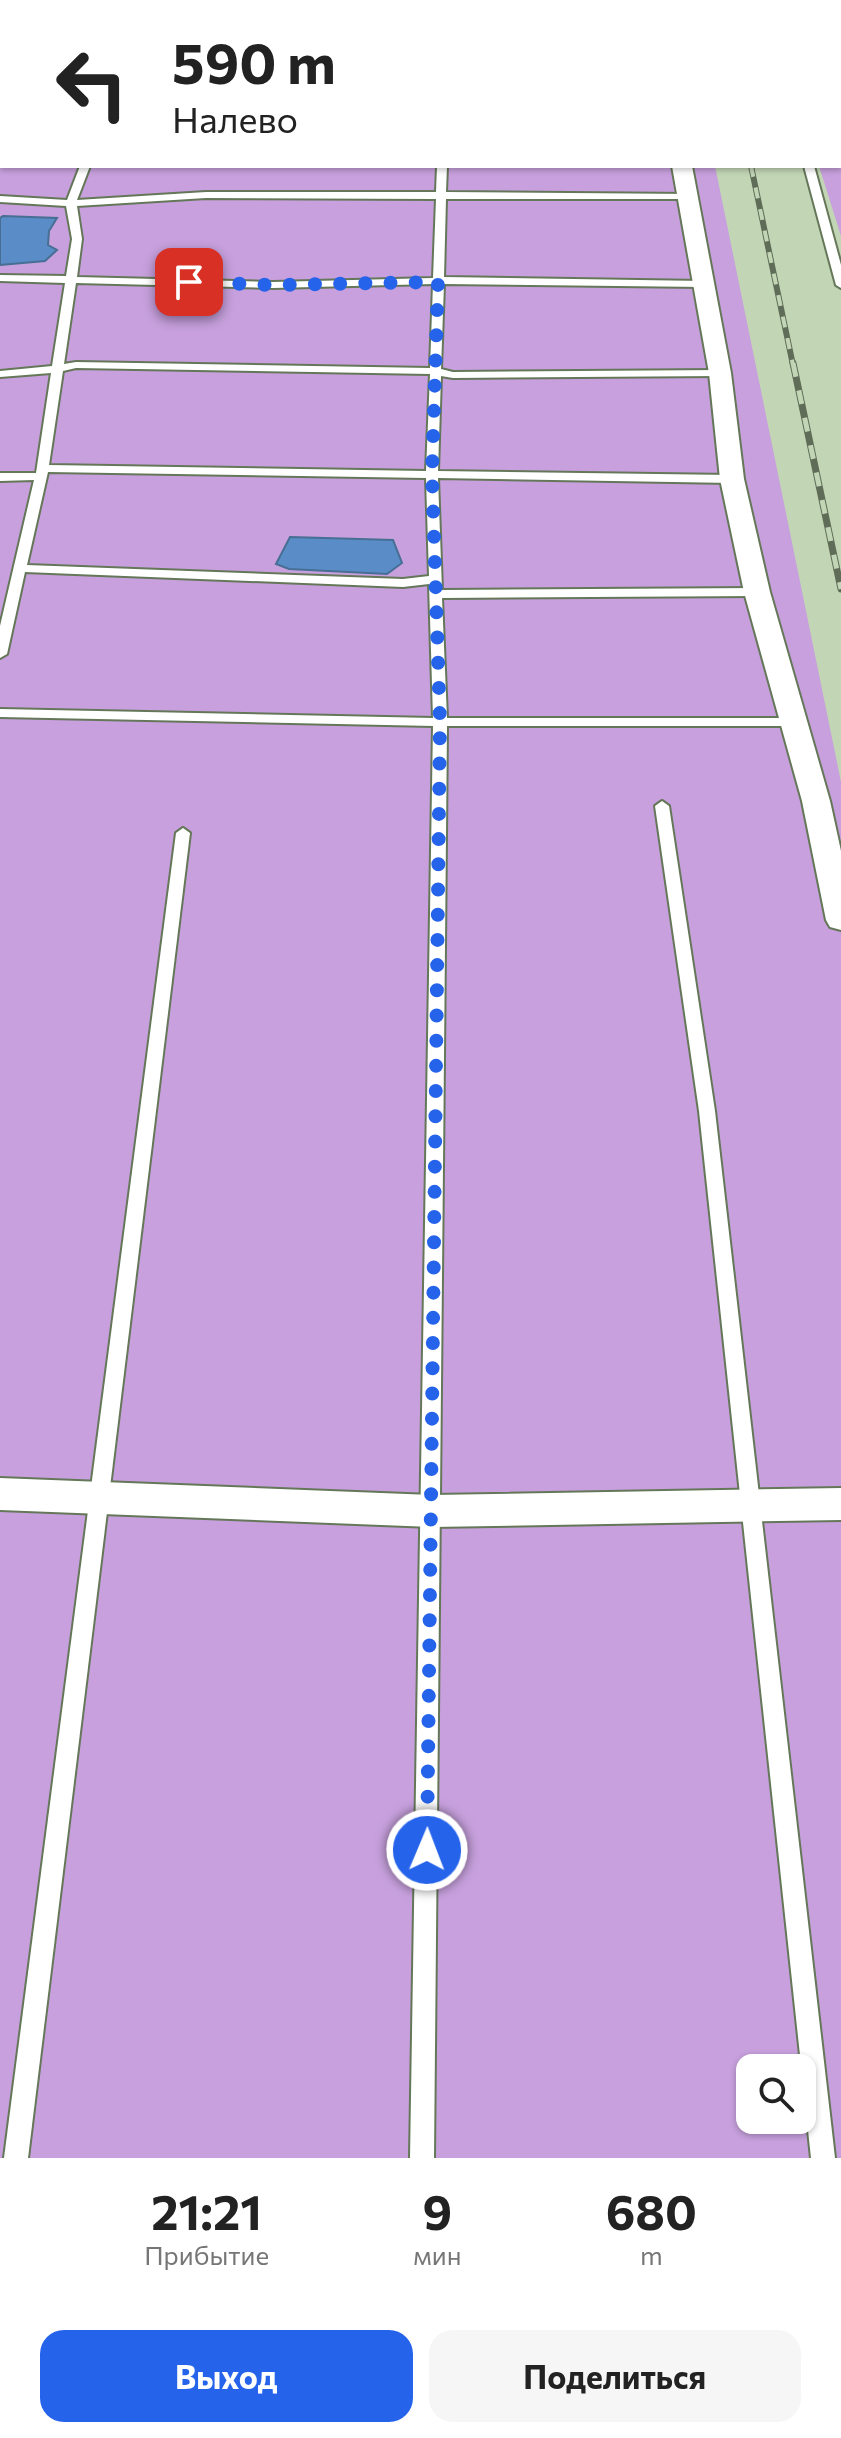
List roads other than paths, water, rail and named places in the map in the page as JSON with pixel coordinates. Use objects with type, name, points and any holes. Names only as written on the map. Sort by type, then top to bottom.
[{"type":"street","points":[[682,168],[720,373],[732,479],[757,592],[796,722],[841,920]]},
{"type":"street","points":[[0,1494],[432,1511],[841,1504]]},
{"type":"lane","points":[[0,654],[6,594],[18,568],[42,472],[77,239],[71,203],[84,168]]},
{"type":"lane","points":[[422,2158],[440,722],[432,473],[442,168]]},
{"type":"lane","points":[[810,168],[841,285]]},
{"type":"lane","points":[[0,199],[71,203],[206,195],[688,196]]},
{"type":"lane","points":[[0,278],[273,285],[438,282],[704,284]]},
{"type":"lane","points":[[0,374],[76,365],[419,369],[453,375],[720,373]]},
{"type":"lane","points":[[0,477],[42,472],[432,473],[732,479]]},
{"type":"lane","points":[[18,568],[436,586],[757,592]]},
{"type":"lane","points":[[0,713],[440,722],[796,722]]},
{"type":"lane","points":[[662,806],[707,1111],[823,2158]]},
{"type":"lane","points":[[16,2158],[183,833]]},
{"type":"water","points":[[0,218],[57,218],[49,231],[48,245],[57,250],[45,261],[0,265]]},
{"type":"water","points":[[290,537],[393,540],[402,563],[387,574],[289,569],[276,564]]},
{"type":"railway","points":[[751,168],[793,365]]},
{"type":"railway","points":[[793,363],[841,589]]}]
